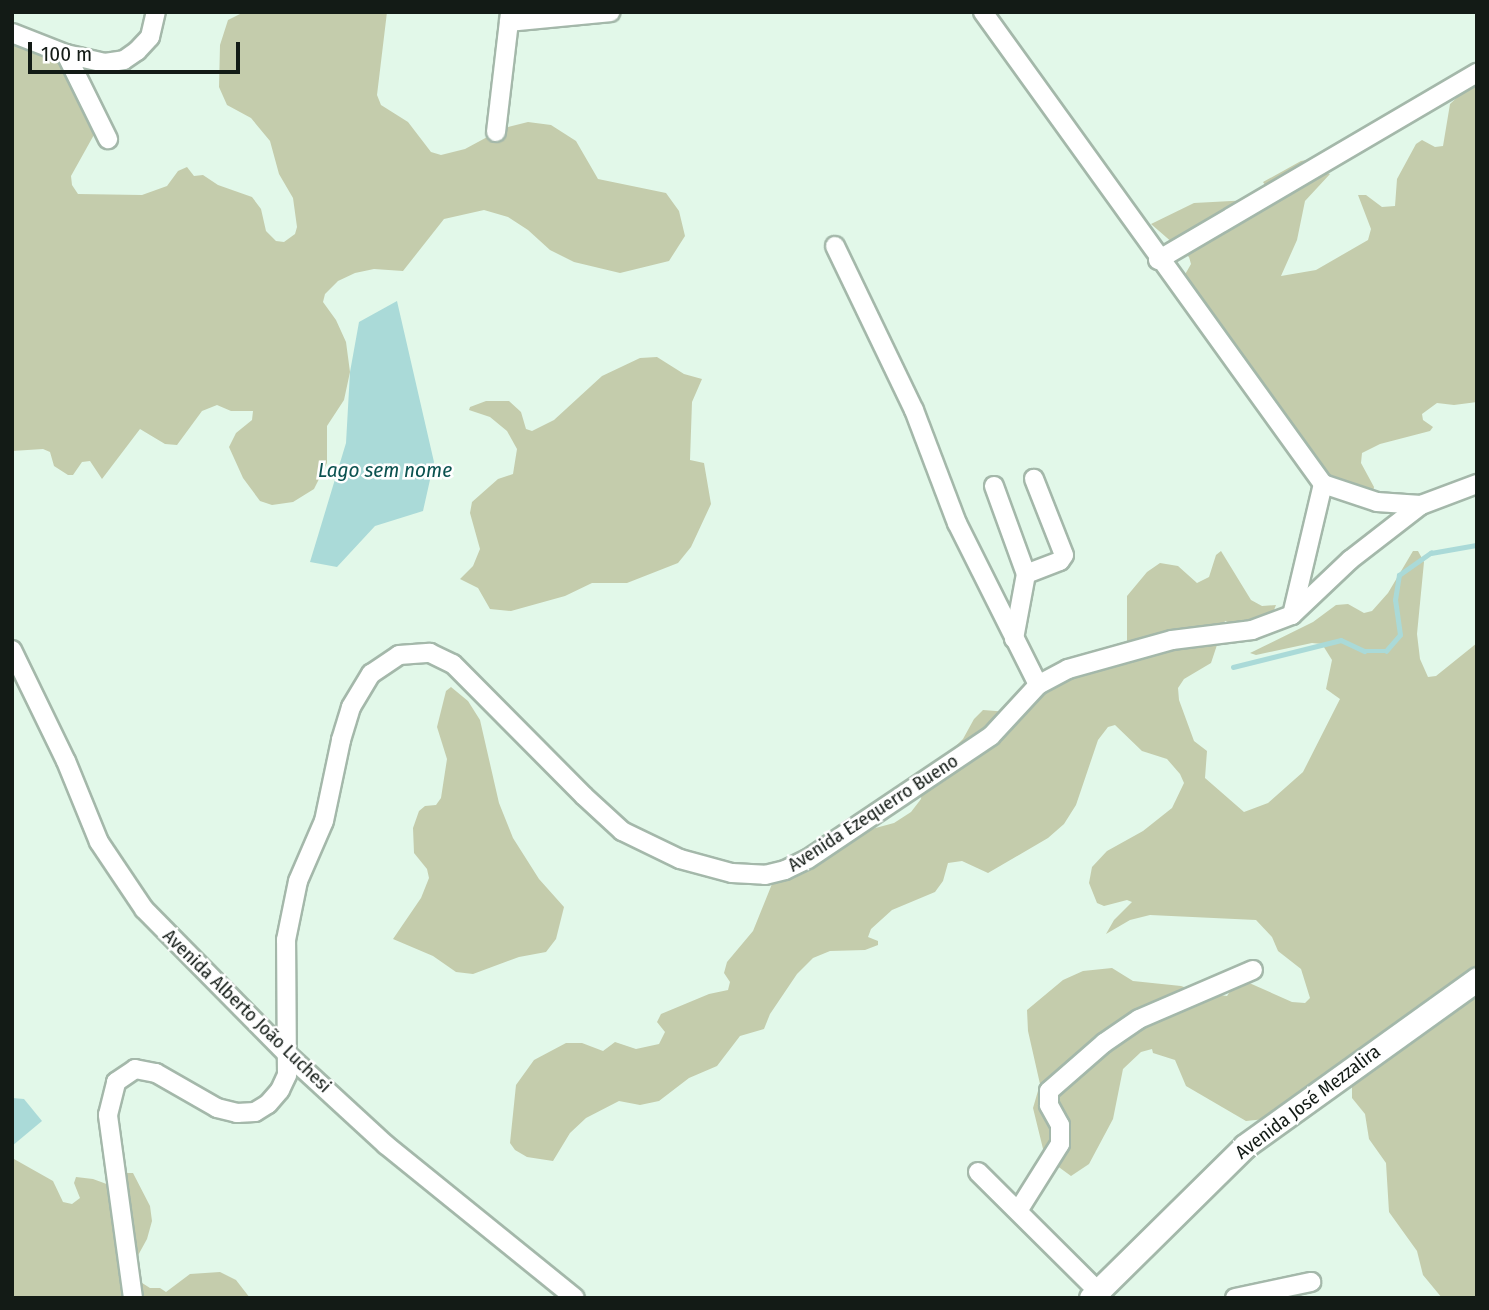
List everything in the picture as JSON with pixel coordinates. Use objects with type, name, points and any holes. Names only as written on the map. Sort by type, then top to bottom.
[{"type":"main road","name":"Avenida José Mezzalira","points":[[1095,1294],[1245,1146],[1477,978]]},
{"type":"street","points":[[12,33],[66,54],[105,63],[124,60],[150,37],[156,12]]},
{"type":"street","points":[[496,132],[510,17],[611,12]]},
{"type":"street","points":[[983,12],[1158,260],[1323,484],[1377,502],[1421,505]]},
{"type":"street","points":[[66,54],[108,139]]},
{"type":"street","points":[[1158,260],[1477,73]]},
{"type":"street","points":[[835,246],[914,410],[957,523],[1038,685]]},
{"type":"street","points":[[1026,574],[1060,561],[1064,555],[1034,479]]},
{"type":"street","points":[[1292,614],[1323,484]]},
{"type":"street","name":"Avenida Ezequerro Bueno","points":[[133,1298],[108,1115],[116,1082],[135,1069],[156,1073],[217,1108],[237,1113],[255,1112],[268,1104],[280,1090],[287,1075],[286,940],[298,881],[324,821],[341,740],[351,707],[371,674],[399,655],[430,653],[453,664],[622,831],[680,859],[732,873],[765,875],[785,870],[808,859],[991,736],[1038,685],[1081,665],[1172,640],[1252,630],[1292,614],[1350,560],[1421,505],[1477,484]]},
{"type":"street","points":[[993,486],[1026,574],[1014,639]]},
{"type":"street","name":"Avenida Alberto João Luchesi","points":[[12,650],[66,761],[99,842],[144,909],[286,1053],[386,1145],[575,1298]]},
{"type":"street","points":[[1018,1211],[1060,1144],[1060,1125],[1049,1105],[1049,1091],[1104,1043],[1139,1019],[1253,970]]},
{"type":"street","points":[[978,1172],[1095,1294]]},
{"type":"street","points":[[1235,1298],[1311,1282]]},
{"type":"green space","points":[[244,12],[387,12],[377,95],[381,105],[408,122],[431,152],[441,155],[465,149],[504,128],[528,122],[551,125],[576,141],[598,179],[666,193],[679,211],[685,236],[669,261],[620,273],[574,262],[550,250],[528,230],[508,217],[484,210],[444,219],[403,271],[374,269],[355,273],[338,281],[325,294],[323,302],[336,320],[346,342],[350,372],[344,400],[327,426],[327,463],[314,489],[293,502],[272,505],[260,501],[243,478],[229,447],[236,433],[252,420],[253,411],[231,411],[217,405],[202,411],[177,445],[165,444],[140,429],[102,479],[90,461],[82,462],[73,475],[68,475],[54,466],[50,452],[43,449],[12,451],[12,40],[64,64],[100,124],[71,176],[72,185],[78,194],[142,195],[167,186],[178,171],[187,167],[194,176],[203,175],[218,185],[252,197],[261,209],[266,231],[276,241],[284,242],[295,234],[297,227],[293,198],[279,174],[270,141],[251,118],[227,105],[219,87],[220,45],[228,20]]},
{"type":"green space","points":[[1477,79],[1477,402],[1454,405],[1437,403],[1422,414],[1423,420],[1433,427],[1430,431],[1380,444],[1362,453],[1361,463],[1374,487],[1373,493],[1341,489],[1309,467],[1183,278],[1191,264],[1189,257],[1151,224],[1194,203],[1250,200],[1290,187],[1265,185],[1263,182],[1301,161],[1312,159],[1319,169],[1330,174],[1305,201],[1297,240],[1281,276],[1316,270],[1368,240],[1371,229],[1358,195],[1366,195],[1382,207],[1395,206],[1397,179],[1416,144],[1422,140],[1435,147],[1443,146],[1450,104]]},
{"type":"green space","points":[[657,357],[684,374],[702,379],[692,402],[690,460],[704,463],[711,504],[691,547],[678,563],[627,583],[592,583],[565,596],[511,611],[490,609],[478,588],[460,579],[473,566],[480,549],[470,513],[472,502],[498,479],[513,474],[517,449],[507,431],[490,417],[469,410],[470,407],[486,401],[509,401],[521,412],[526,429],[532,431],[554,420],[602,376],[640,358]]},
{"type":"green space","points":[[1221,551],[1251,600],[1262,606],[1276,605],[1272,615],[1242,628],[1225,621],[1211,663],[1184,679],[1178,688],[1179,700],[1194,741],[1207,751],[1205,778],[1244,812],[1268,803],[1303,772],[1340,699],[1326,689],[1332,660],[1322,644],[1312,643],[1256,655],[1250,653],[1313,622],[1336,605],[1348,604],[1364,613],[1372,611],[1388,593],[1413,551],[1418,551],[1424,562],[1417,634],[1420,659],[1428,677],[1436,676],[1477,643],[1477,1298],[1442,1298],[1423,1275],[1417,1251],[1389,1212],[1386,1163],[1369,1139],[1365,1114],[1352,1098],[1352,1086],[1344,1086],[1292,1116],[1246,1121],[1186,1086],[1175,1060],[1153,1053],[1152,1049],[1141,1052],[1123,1069],[1113,1119],[1089,1164],[1071,1176],[1045,1157],[1033,1108],[1040,1084],[1028,1031],[1027,1010],[1063,980],[1083,971],[1112,968],[1133,981],[1181,986],[1199,992],[1227,996],[1234,985],[1247,982],[1292,1002],[1305,1003],[1310,998],[1301,969],[1278,951],[1272,937],[1256,920],[1150,915],[1130,920],[1106,934],[1114,920],[1132,902],[1127,900],[1104,906],[1097,903],[1089,883],[1092,867],[1107,851],[1143,831],[1172,808],[1184,783],[1167,759],[1142,751],[1115,725],[1108,727],[1098,740],[1076,805],[1064,824],[1048,838],[988,873],[962,861],[948,863],[943,881],[935,892],[892,910],[871,929],[868,937],[878,941],[878,945],[865,950],[830,951],[813,958],[797,974],[770,1014],[764,1029],[740,1036],[717,1066],[689,1078],[659,1101],[640,1105],[619,1101],[586,1118],[570,1133],[553,1161],[527,1157],[515,1150],[510,1143],[516,1085],[534,1060],[566,1043],[582,1043],[603,1051],[615,1042],[636,1049],[659,1044],[665,1032],[657,1022],[661,1014],[709,994],[728,990],[730,982],[724,973],[727,962],[753,931],[774,879],[857,833],[894,823],[911,812],[921,799],[923,778],[963,739],[974,719],[983,710],[1009,712],[1053,669],[1091,672],[1115,663],[1127,645],[1127,596],[1147,572],[1160,563],[1178,566],[1197,583],[1209,577],[1216,555]]},
{"type":"green space","points":[[451,687],[468,701],[480,720],[499,803],[513,838],[539,879],[564,907],[556,939],[546,952],[519,957],[473,974],[456,972],[433,956],[393,939],[421,898],[429,878],[427,869],[414,853],[413,828],[419,811],[425,806],[436,805],[441,798],[447,759],[437,727],[446,691]]},
{"type":"green space","points":[[14,1159],[53,1181],[63,1202],[72,1204],[80,1198],[74,1183],[76,1177],[93,1179],[112,1186],[125,1173],[133,1173],[150,1206],[152,1221],[147,1239],[124,1281],[123,1292],[139,1281],[150,1288],[160,1288],[166,1292],[190,1274],[220,1272],[236,1280],[250,1298],[12,1298]]},
{"type":"water","name":"Lago sem nome","points":[[397,301],[434,462],[423,511],[375,526],[337,567],[310,562],[346,443],[350,372],[359,322]]},
{"type":"water","points":[[12,1098],[24,1099],[42,1121],[12,1146]]},
{"type":"waterway","points":[[1233,667],[1341,640],[1365,651],[1386,651],[1400,635],[1395,600],[1399,575],[1431,553],[1477,545]]}]
